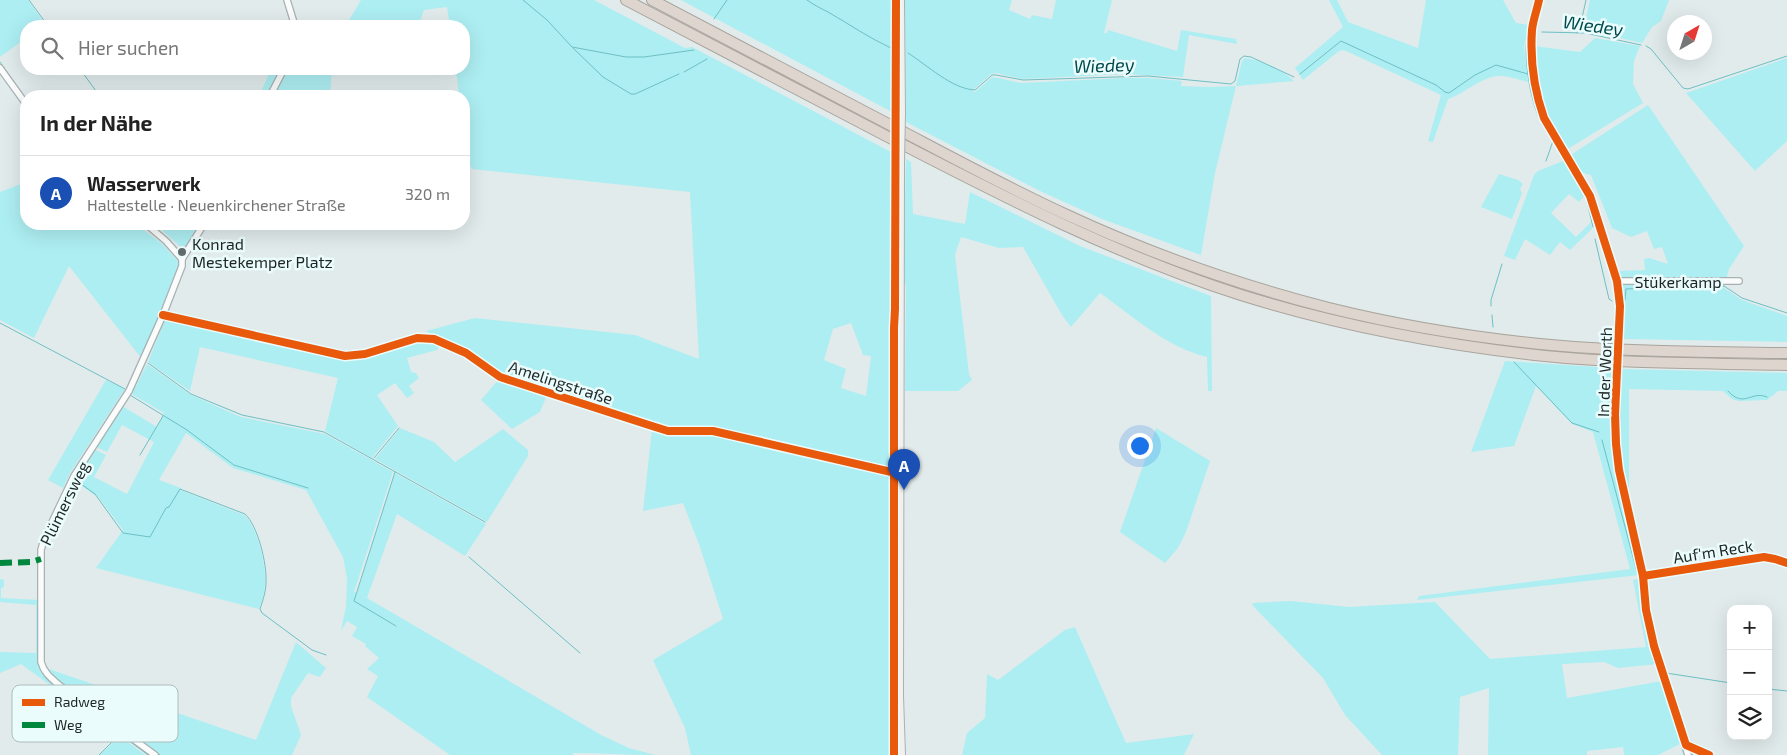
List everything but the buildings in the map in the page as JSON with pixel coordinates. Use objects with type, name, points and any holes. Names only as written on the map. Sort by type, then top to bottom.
[{"type":"highway","points":[[626,0],[1032,211],[1140,259],[1241,295],[1317,316],[1392,333],[1463,346],[1547,356],[1650,362],[1787,365]]},
{"type":"highway","points":[[652,0],[962,163],[1067,215],[1171,259],[1272,292],[1393,322],[1548,345],[1631,350],[1787,353]]},
{"type":"main road","points":[[900,0],[899,696],[901,755]]},
{"type":"street","points":[[287,0],[293,20]]},
{"type":"street","name":"In der Worth","points":[[1539,0],[1532,27],[1531,52],[1533,76],[1539,106],[1548,126],[1590,196],[1617,281],[1620,306],[1616,414],[1619,470],[1643,576],[1646,610],[1654,646],[1688,755]]},
{"type":"street","points":[[0,68],[20,96]]},
{"type":"street","points":[[273,90],[281,75]]},
{"type":"street","points":[[154,230],[166,240],[182,260]]},
{"type":"street","name":"Plümersweg","points":[[59,685],[49,677],[41,662],[41,550],[44,539],[74,476],[129,391],[163,315],[182,266],[182,260],[200,230]]},
{"type":"street","name":"Stükerkamp","points":[[1617,281],[1739,281]]},
{"type":"street","name":"Amelingstraße","points":[[163,315],[345,356],[365,354],[417,338],[434,339],[466,353],[500,377],[652,426],[668,430],[713,431],[900,474]]},
{"type":"street","name":"Auf'm Reck","points":[[1643,576],[1764,557],[1787,563]]},
{"type":"street","name":"Plümersweg","points":[[137,742],[155,755]]},
{"type":"street","points":[[1686,745],[1710,755]]},
{"type":"shaded area","points":[[0,0],[28,0],[42,20],[20,20],[20,42],[0,57]]},
{"type":"shaded area","points":[[361,0],[594,0],[685,48],[692,47],[893,153],[891,469],[713,428],[668,427],[652,424],[498,374],[426,331],[475,318],[635,335],[699,359],[690,192],[472,169],[470,166],[470,90],[458,90],[457,75],[470,75],[470,20],[449,20],[447,7],[424,10],[420,20],[349,20]],"holes":[[[851,323],[863,355],[871,356],[866,396],[841,388],[846,369],[824,360],[833,329]]]},
{"type":"shaded area","points":[[681,0],[894,0],[892,112],[709,15]]},
{"type":"shaded area","points":[[905,0],[1012,0],[1009,10],[1030,19],[1032,15],[1052,19],[1056,0],[1112,0],[1104,33],[1107,33],[1108,30],[1177,51],[1181,30],[1236,39],[1237,44],[1189,35],[1183,77],[1124,74],[1023,79],[996,73],[991,74],[972,91],[975,92],[992,77],[1022,83],[1149,78],[1182,81],[1181,86],[1236,86],[1215,173],[1201,255],[1102,219],[1040,191],[906,122]]},
{"type":"shaded area","points":[[1329,0],[1337,0],[1348,22],[1418,48],[1426,0],[1503,0],[1516,23],[1529,25],[1524,47],[1528,82],[1494,76],[1448,99],[1433,142],[1428,141],[1441,95],[1344,50],[1339,51],[1303,80],[1295,68],[1343,27]]},
{"type":"shaded area","points":[[1590,0],[1669,0],[1661,21],[1652,27],[1642,43],[1583,30]]},
{"type":"shaded area","points":[[1595,38],[1640,46],[1634,61],[1633,84],[1643,103],[1566,150],[1551,122],[1542,97],[1537,75],[1534,46],[1580,52]]},
{"type":"shaded area","points":[[1245,58],[1271,66],[1294,81],[1236,86],[1242,61]]},
{"type":"shaded area","points":[[1787,58],[1787,141],[1755,171],[1686,93]]},
{"type":"shaded area","points":[[268,75],[332,75],[330,90],[262,90]]},
{"type":"shaded area","points":[[1648,105],[1744,246],[1729,269],[1724,288],[1742,300],[1787,316],[1787,342],[1624,339],[1623,291],[1617,271],[1645,270],[1644,259],[1649,258],[1668,264],[1662,247],[1654,249],[1647,231],[1631,237],[1612,228],[1591,175],[1580,171],[1569,156]]},
{"type":"shaded area","points":[[906,159],[911,162],[913,214],[965,224],[970,192],[1080,246],[1211,296],[1212,391],[1208,391],[1207,357],[1164,339],[1100,293],[1071,327],[1062,315],[1023,247],[999,248],[961,237],[955,255],[969,374],[972,380],[958,391],[905,391],[906,285],[903,281]]},
{"type":"shaded area","points":[[1563,161],[1584,196],[1579,202],[1569,194],[1551,213],[1576,237],[1591,222],[1592,229],[1570,250],[1560,242],[1550,255],[1525,239],[1515,260],[1504,256],[1534,175],[1538,171]]},
{"type":"shaded area","points":[[1499,174],[1518,180],[1523,184],[1520,189],[1522,193],[1512,219],[1481,207]]},
{"type":"shaded area","points":[[20,184],[20,230],[144,230],[161,243],[177,260],[181,266],[142,359],[69,266],[34,338],[0,320],[0,192]]},
{"type":"shaded area","points":[[162,230],[196,230],[184,250]]},
{"type":"shaded area","points":[[169,320],[345,358],[366,356],[418,340],[425,339],[440,344],[437,350],[407,358],[411,372],[416,373],[419,378],[409,386],[414,393],[407,398],[395,383],[377,395],[398,426],[372,458],[325,431],[338,378],[200,347],[190,391],[148,362],[164,322]]},
{"type":"shaded area","points":[[1505,361],[1613,368],[1612,445],[1640,575],[1417,600],[1419,596],[1630,569],[1593,432],[1572,424],[1536,386],[1514,446],[1471,452]]},
{"type":"shaded area","points":[[147,364],[191,395],[241,417],[325,434],[393,472],[354,592],[357,593],[395,473],[486,524],[465,556],[397,514],[367,598],[603,736],[629,748],[655,755],[573,753],[573,755],[450,755],[367,697],[378,676],[367,669],[379,658],[365,646],[366,644],[352,636],[357,627],[347,621],[341,631],[346,606],[347,579],[343,557],[306,490],[233,468],[186,433],[159,480],[244,515],[249,520],[260,546],[264,566],[264,589],[259,609],[96,568],[123,530],[96,494],[94,495],[74,480],[94,449],[106,455],[94,477],[127,494],[154,442],[122,425],[107,452],[96,447],[122,406],[157,427],[164,413],[132,394]]},
{"type":"shaded area","points":[[1621,369],[1787,373],[1787,391],[1778,391],[1767,400],[1739,401],[1732,399],[1723,391],[1629,389],[1629,494],[1626,495],[1618,445]]},
{"type":"shaded area","points":[[499,379],[547,395],[540,412],[512,429],[481,400]]},
{"type":"shaded area","points":[[106,380],[125,389],[70,473],[63,488],[48,480]]},
{"type":"shaded area","points":[[400,428],[434,442],[455,462],[503,429],[528,450],[528,456],[487,522],[375,459]]},
{"type":"shaded area","points":[[1156,428],[1210,461],[1186,532],[1178,548],[1165,563],[1120,532]]},
{"type":"shaded area","points":[[652,429],[668,433],[712,433],[891,476],[890,616],[892,750],[889,750],[889,755],[691,755],[685,728],[653,660],[723,619],[700,547],[683,503],[643,511]]},
{"type":"shaded area","points":[[1640,578],[1658,664],[1618,668],[1604,662],[1562,664],[1567,698],[1662,681],[1686,755],[1683,755],[1680,744],[1658,755],[1624,755],[1623,747],[1587,751],[1587,755],[1488,755],[1489,688],[1460,697],[1458,755],[1382,755],[1345,715],[1323,678],[1252,605],[1253,603],[1291,601],[1349,607],[1435,602],[1490,659],[1646,647],[1633,580]]},
{"type":"shaded area","points":[[0,579],[4,580],[4,587],[1,588],[1,598],[39,600],[39,664],[44,674],[55,685],[50,685],[21,664],[0,673],[0,652],[36,653],[36,605],[0,602]]},
{"type":"shaded area","points":[[1075,627],[1126,743],[1194,734],[1184,755],[962,755],[967,733],[985,718],[987,674],[998,680],[1065,630]]},
{"type":"shaded area","points":[[296,642],[326,668],[320,677],[308,673],[291,698],[291,706],[301,735],[292,755],[158,755],[140,742],[178,742],[178,713],[256,740]]},
{"type":"shaded area","points":[[46,668],[96,685],[61,685]]},
{"type":"shaded area","points":[[114,742],[128,742],[145,755],[100,755]]},
{"type":"waterway","points":[[29,0],[44,20]]},
{"type":"waterway","name":"Wiedey","points":[[523,0],[547,20],[572,47],[626,57],[644,57],[694,50]]},
{"type":"waterway","name":"Wiedey","points":[[714,19],[727,0]]},
{"type":"waterway","name":"Wiedey","points":[[807,0],[891,48]]},
{"type":"waterway","points":[[1577,33],[1586,0]]},
{"type":"waterway","name":"Wiedey","points":[[1542,32],[1585,33],[1641,45]]},
{"type":"waterway","points":[[1527,37],[1527,64],[1531,93],[1539,118],[1553,141],[1546,161]]},
{"type":"waterway","name":"Wiedey","points":[[1300,74],[1341,41],[1436,85],[1449,93],[1475,75],[1496,65],[1528,74]]},
{"type":"waterway","name":"Wiedey","points":[[1646,46],[1651,49],[1683,88],[1688,89],[1787,56]]},
{"type":"waterway","points":[[573,48],[603,77],[631,94],[635,94],[679,74]]},
{"type":"waterway","name":"Wiedey","points":[[908,53],[949,81],[966,89],[975,90],[992,75],[1023,80],[1148,76],[1231,84],[1235,81],[1240,59],[1244,56],[1251,57],[1294,77]]},
{"type":"waterway","points":[[684,72],[707,59]]},
{"type":"waterway","points":[[0,62],[20,90]]},
{"type":"waterway","points":[[84,75],[95,90]]},
{"type":"waterway","points":[[1543,104],[1551,124]]},
{"type":"waterway","points":[[1564,161],[1585,196]]},
{"type":"waterway","points":[[1587,202],[1593,227]]},
{"type":"waterway","points":[[1595,239],[1609,299],[1612,301]]},
{"type":"waterway","points":[[1491,306],[1491,300],[1502,264]]},
{"type":"waterway","points":[[1625,300],[1626,289],[1719,285],[1724,286],[1742,298],[1787,313]]},
{"type":"waterway","points":[[1492,315],[1493,327]]},
{"type":"waterway","points":[[0,323],[125,389]]},
{"type":"waterway","points":[[1514,362],[1572,423],[1599,432]]},
{"type":"waterway","points":[[148,363],[191,394],[242,415],[324,432],[485,522]]},
{"type":"waterway","points":[[1728,391],[1739,399],[1761,395],[1767,397]]},
{"type":"waterway","points":[[130,395],[187,430],[234,465],[308,488]]},
{"type":"waterway","points":[[140,455],[163,416]]},
{"type":"waterway","points":[[374,458],[399,428]]},
{"type":"waterway","points":[[1602,440],[1637,572]]},
{"type":"waterway","points":[[395,472],[354,601],[396,626]]},
{"type":"waterway","points":[[77,481],[95,494],[123,533],[150,537],[166,508],[169,507],[180,489],[245,514],[258,536],[265,565],[265,589],[260,609],[262,613],[312,650],[326,655]]},
{"type":"waterway","points":[[1771,553],[1787,560]]},
{"type":"waterway","points":[[469,557],[580,653]]},
{"type":"waterway","points":[[1647,572],[1742,558]]},
{"type":"waterway","points":[[1639,581],[1642,610],[1654,663]]},
{"type":"waterway","points":[[1653,631],[1666,673],[1727,682]]},
{"type":"waterway","points":[[1772,689],[1787,691]]},
{"type":"waterway","points":[[99,755],[112,742]]},
{"type":"waterway","points":[[131,742],[148,755]]},
{"type":"waterway","points":[[142,742],[160,755]]},
{"type":"waterway","points":[[1692,755],[1697,753]]},
{"type":"marked path","points":[[0,563],[31,562],[41,559]]},
{"type":"cycle path","points":[[894,755],[896,0]]},
{"type":"cycle path","points":[[1539,0],[1533,26],[1532,41],[1535,86],[1544,118],[1590,196],[1617,281],[1620,306],[1615,414],[1616,444],[1619,470],[1643,576],[1646,610],[1654,646],[1686,745],[1709,755]]},
{"type":"cycle path","points":[[163,315],[345,356],[365,354],[417,338],[434,339],[466,353],[500,377],[668,431],[713,431],[900,474]]},
{"type":"cycle path","points":[[1643,576],[1764,557],[1787,563]]},
{"type":"place","name":"Konrad Mestekemper Platz","points":[[182,252]]},
{"type":"place","name":"Wasserwerk","points":[[904,490]]}]
